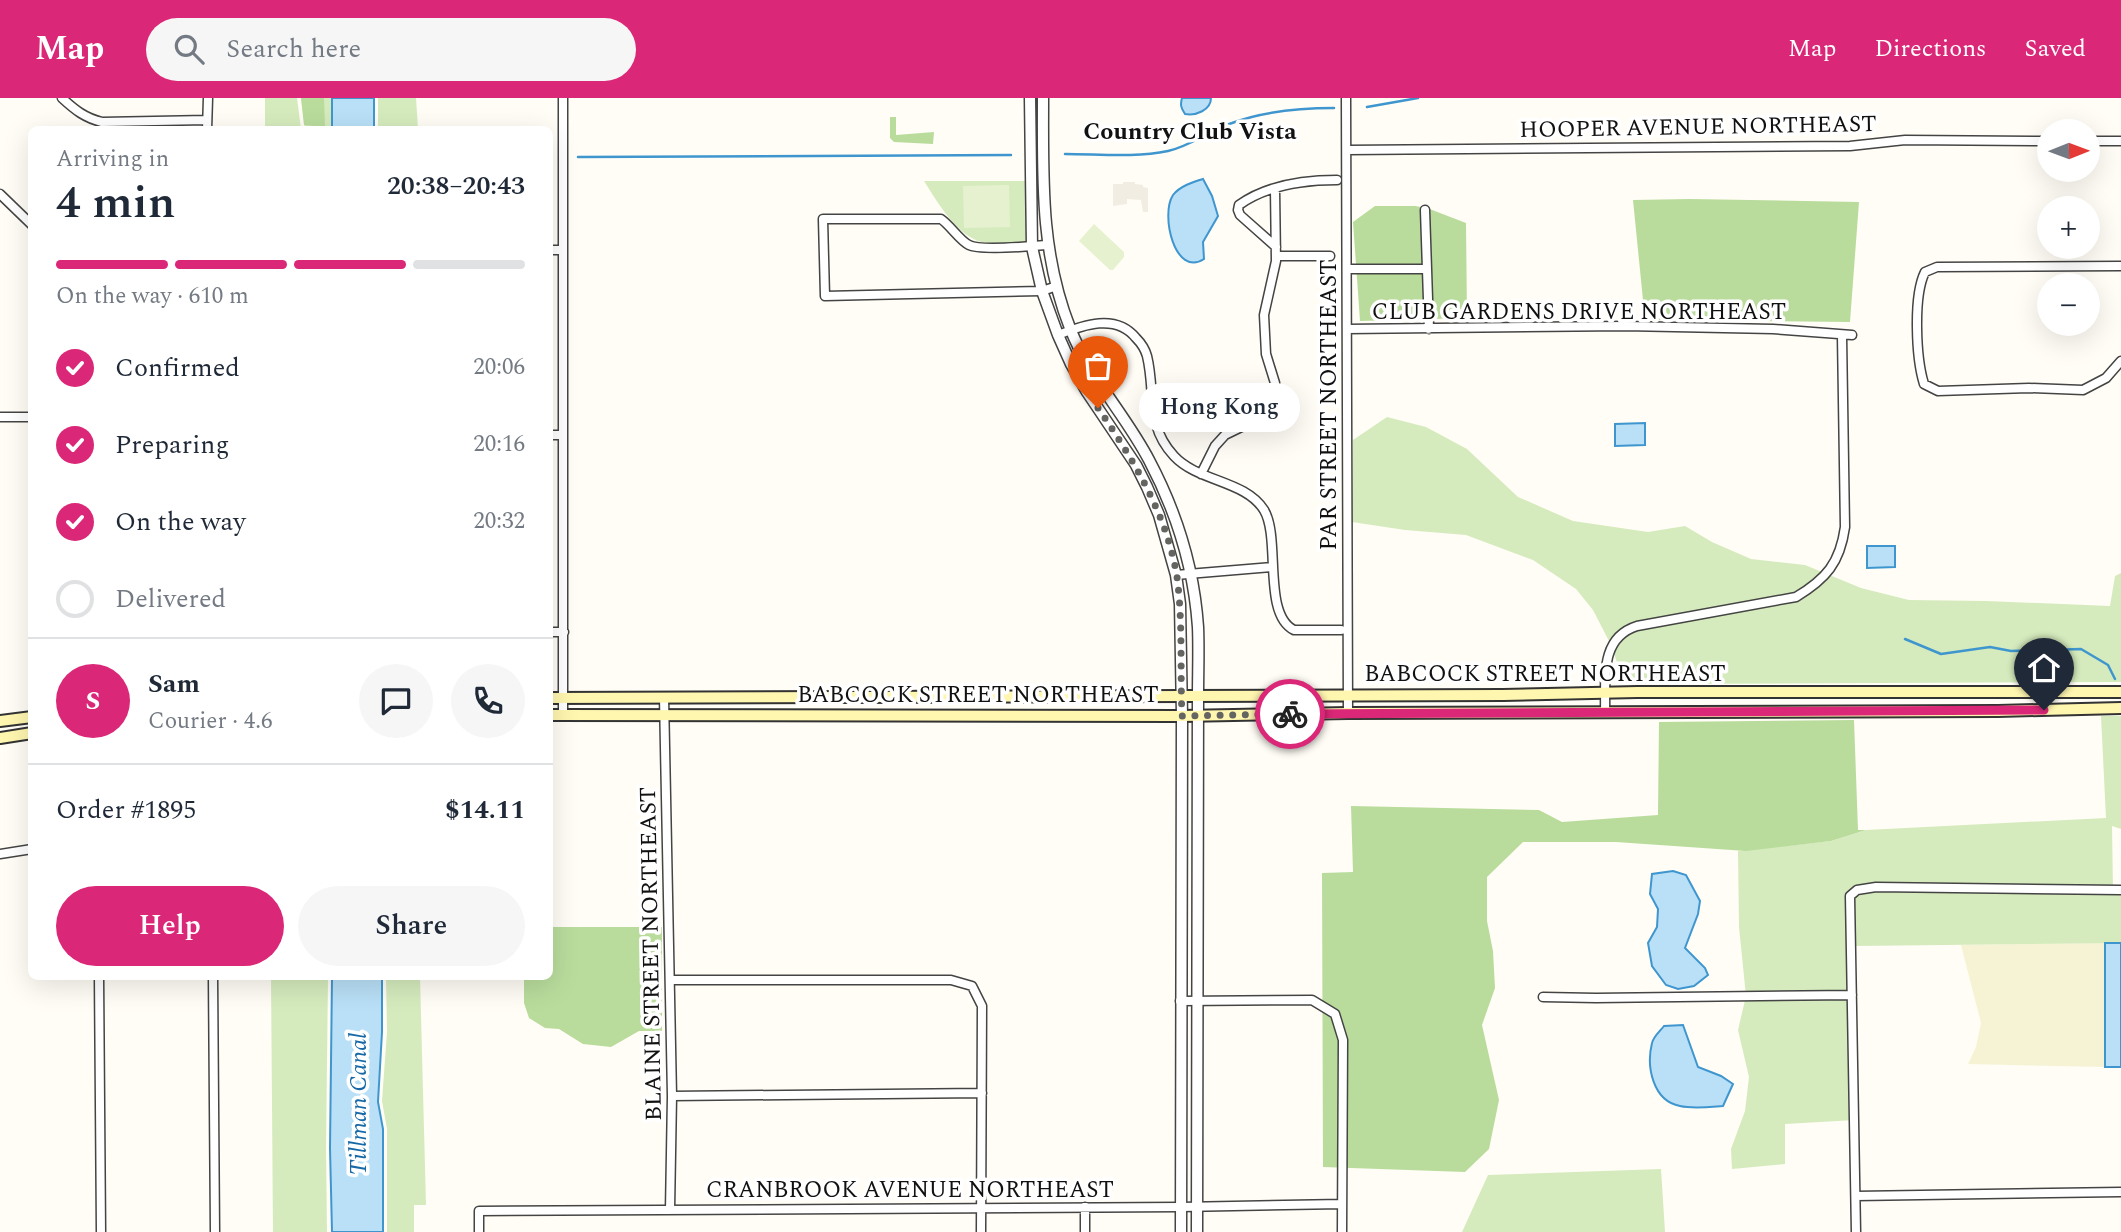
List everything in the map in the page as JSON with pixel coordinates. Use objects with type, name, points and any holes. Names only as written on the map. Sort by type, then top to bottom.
[{"type":"main road","points":[[1804,692],[1804,711]]},
{"type":"main road","name":"BABCOCK STREET NORTHEAST","points":[[553,698],[2121,692]]},
{"type":"main road","name":"BABCOCK STREET NORTHEAST","points":[[553,715],[1182,716],[2121,708]]},
{"type":"main road","points":[[0,721],[28,718]]},
{"type":"main road","points":[[0,738],[28,734]]},
{"type":"street","points":[[62,98],[91,120],[207,125],[208,98]]},
{"type":"street","points":[[563,98],[563,715]]},
{"type":"street","points":[[1030,98],[1032,247],[1042,291],[1058,335],[1087,392],[1136,465],[1159,515],[1176,575],[1180,616],[1182,716],[1181,1232]]},
{"type":"street","points":[[1043,98],[1044,214],[1057,286],[1071,330],[1084,359],[1149,459],[1172,510],[1190,573],[1198,628],[1197,1232]]},
{"type":"street","name":"PAR STREET NORTHEAST","points":[[1346,98],[1348,713]]},
{"type":"street","name":"HOOPER AVENUE NORTHEAST","points":[[1347,150],[1850,146],[1905,140],[2037,141]]},
{"type":"street","points":[[2100,141],[2121,141]]},
{"type":"street","points":[[1330,256],[1276,252],[1238,210],[1245,200],[1298,181],[1337,180]]},
{"type":"street","points":[[1201,474],[1215,446],[1225,435],[1270,413],[1275,407],[1277,395],[1266,354],[1264,316],[1276,252],[1275,189]]},
{"type":"street","points":[[0,194],[28,221]]},
{"type":"street","points":[[1426,210],[1429,329]]},
{"type":"street","points":[[1048,245],[969,245],[941,219],[823,219],[825,296],[1042,291],[1057,286]]},
{"type":"street","points":[[553,250],[563,250]]},
{"type":"street","points":[[2121,266],[1937,267],[1925,272],[1919,285],[1919,366],[1924,384],[1938,391],[2029,388],[2083,390],[2106,378],[2121,361]]},
{"type":"street","points":[[1347,270],[1427,269]]},
{"type":"street","points":[[1058,335],[1101,322],[1126,328],[1134,335],[1144,348],[1147,358],[1152,413],[1159,435],[1175,458],[1201,474],[1249,495],[1264,510],[1271,536],[1280,614],[1287,627],[1294,630],[1341,630]]},
{"type":"street","name":"CLUB GARDENS DRIVE NORTHEAST","points":[[1347,329],[1625,326],[1773,329],[1852,335]]},
{"type":"street","points":[[1605,712],[1607,657],[1615,640],[1629,629],[1796,597],[1816,585],[1834,565],[1842,548],[1845,527],[1842,335]]},
{"type":"street","points":[[0,417],[28,417]]},
{"type":"street","points":[[553,435],[563,435]]},
{"type":"street","points":[[1176,575],[1273,567]]},
{"type":"street","points":[[553,632],[564,632]]},
{"type":"street","name":"BLAINE STREET NORTHEAST","points":[[664,697],[671,981],[670,1210]]},
{"type":"street","points":[[0,854],[28,850]]},
{"type":"street","points":[[1856,1232],[1850,896],[1857,890],[1877,887],[2121,890]]},
{"type":"street","points":[[99,980],[101,1232]]},
{"type":"street","points":[[213,980],[215,1232]]},
{"type":"street","points":[[671,981],[951,980],[972,986],[982,1006],[981,1232]]},
{"type":"street","points":[[1543,997],[1852,995]]},
{"type":"street","points":[[1180,1001],[1312,1000],[1335,1014],[1343,1040],[1342,1232]]},
{"type":"street","points":[[672,1097],[982,1093]]},
{"type":"street","points":[[1856,1196],[2121,1192]]},
{"type":"street","name":"CRANBROOK AVENUE NORTHEAST","points":[[479,1232],[479,1211],[1181,1208],[1342,1204]]},
{"type":"street","points":[[1085,1207],[1085,1232]]},
{"type":"shaded area","points":[[1135,182],[1148,188],[1148,212],[1143,212],[1141,200],[1127,199],[1127,204],[1113,206],[1113,184]]},
{"type":"shaded area","points":[[2105,943],[2105,1067],[1968,1064],[1976,1047],[1981,1023],[1961,945]]},
{"type":"green space","points":[[265,98],[297,98],[301,126],[265,126]]},
{"type":"green space","points":[[301,98],[332,98],[332,126],[305,126]]},
{"type":"green space","points":[[301,98],[324,98],[325,126],[304,125]]},
{"type":"green space","points":[[378,98],[416,98],[418,126],[378,126]]},
{"type":"green space","points":[[890,117],[896,117],[896,135],[934,132],[933,144],[894,142],[890,138]]},
{"type":"green space","points":[[924,181],[1025,181],[1027,243],[987,243],[967,235],[950,219]]},
{"type":"green space","points":[[1009,185],[1010,227],[964,228],[963,186]]},
{"type":"green space","points":[[1633,200],[1859,202],[1850,322],[1645,320]]},
{"type":"green space","points":[[1375,206],[1427,208],[1466,223],[1467,318],[1360,321],[1353,222]]},
{"type":"green space","points":[[1094,224],[1124,252],[1124,257],[1113,270],[1079,241]]},
{"type":"green space","points":[[1387,417],[1426,427],[1467,449],[1518,497],[1573,521],[1648,532],[1685,526],[1712,542],[1751,559],[1805,565],[1861,588],[1909,600],[2110,606],[2115,576],[2121,573],[2121,682],[1625,684],[1610,643],[1593,610],[1576,589],[1533,560],[1466,535],[1352,522],[1353,440]]},
{"type":"green space","points":[[2101,716],[2121,716],[2121,829],[2112,826],[2113,892],[2121,893],[2121,943],[1855,946],[1855,1120],[1785,1124],[1785,1164],[1732,1169],[1731,1149],[1745,1111],[1749,1077],[1738,1030],[1746,996],[1739,927],[1738,851],[1831,841],[1866,830],[2106,818]]},
{"type":"green space","points":[[1854,720],[1858,830],[1866,830],[1831,841],[1746,851],[1616,842],[1523,842],[1487,877],[1487,921],[1493,951],[1495,988],[1482,1025],[1499,1100],[1489,1149],[1465,1172],[1323,1167],[1322,873],[1353,872],[1351,806],[1539,810],[1562,822],[1658,815],[1659,722]]},
{"type":"green space","points":[[553,927],[662,927],[662,1031],[639,1031],[611,1047],[583,1044],[559,1029],[545,1028],[529,1018],[524,1003],[524,980],[553,980]]},
{"type":"green space","points":[[271,980],[328,980],[327,1232],[273,1232]]},
{"type":"green space","points":[[386,980],[420,980],[426,1205],[414,1205],[414,1232],[387,1232],[387,1129],[382,1101],[387,1032]]},
{"type":"green space","points":[[1661,1169],[1665,1232],[1462,1232],[1488,1175]]},
{"type":"water","points":[[332,98],[374,98],[374,126],[332,126]]},
{"type":"water","points":[[1182,98],[1211,98],[1206,109],[1185,114],[1181,105]]},
{"type":"water","points":[[1203,179],[1218,216],[1203,242],[1204,259],[1194,263],[1185,260],[1173,242],[1169,229],[1169,204],[1179,189]]},
{"type":"water","points":[[1645,423],[1645,445],[1615,446],[1615,424]]},
{"type":"water","points":[[1867,546],[1895,546],[1895,567],[1867,568]]},
{"type":"water","points":[[1673,871],[1686,875],[1700,901],[1685,948],[1705,968],[1708,975],[1694,986],[1678,989],[1666,985],[1652,966],[1648,943],[1657,927],[1658,909],[1650,894],[1652,874]]},
{"type":"water","points":[[2105,943],[2121,943],[2121,1067],[2105,1067]]},
{"type":"water","name":"Tillman Canal","points":[[332,980],[382,980],[378,1102],[383,1129],[383,1232],[332,1232]]},
{"type":"water","points":[[1683,1025],[1698,1067],[1733,1084],[1723,1106],[1696,1108],[1671,1103],[1663,1097],[1654,1082],[1650,1052],[1655,1036],[1664,1026]]},
{"type":"waterway","points":[[1367,107],[1418,98]]},
{"type":"waterway","points":[[1065,154],[1130,155],[1168,151],[1244,119],[1270,113],[1334,108]]},
{"type":"waterway","points":[[578,157],[1011,155]]},
{"type":"waterway","points":[[1905,639],[1941,654],[1990,647],[2011,651],[2081,649],[2108,665],[2115,679]]},
{"type":"way so far","points":[[1098,408],[1136,465],[1159,515],[1170,549],[1180,604],[1182,716],[1290,714]]},
{"type":"place","name":"Hong Kong","points":[[1098,408]]},
{"type":"district","name":"Country Club Vista","points":[[1190,131]]},
{"type":"route","points":[[1290,714],[2044,710]]}]
